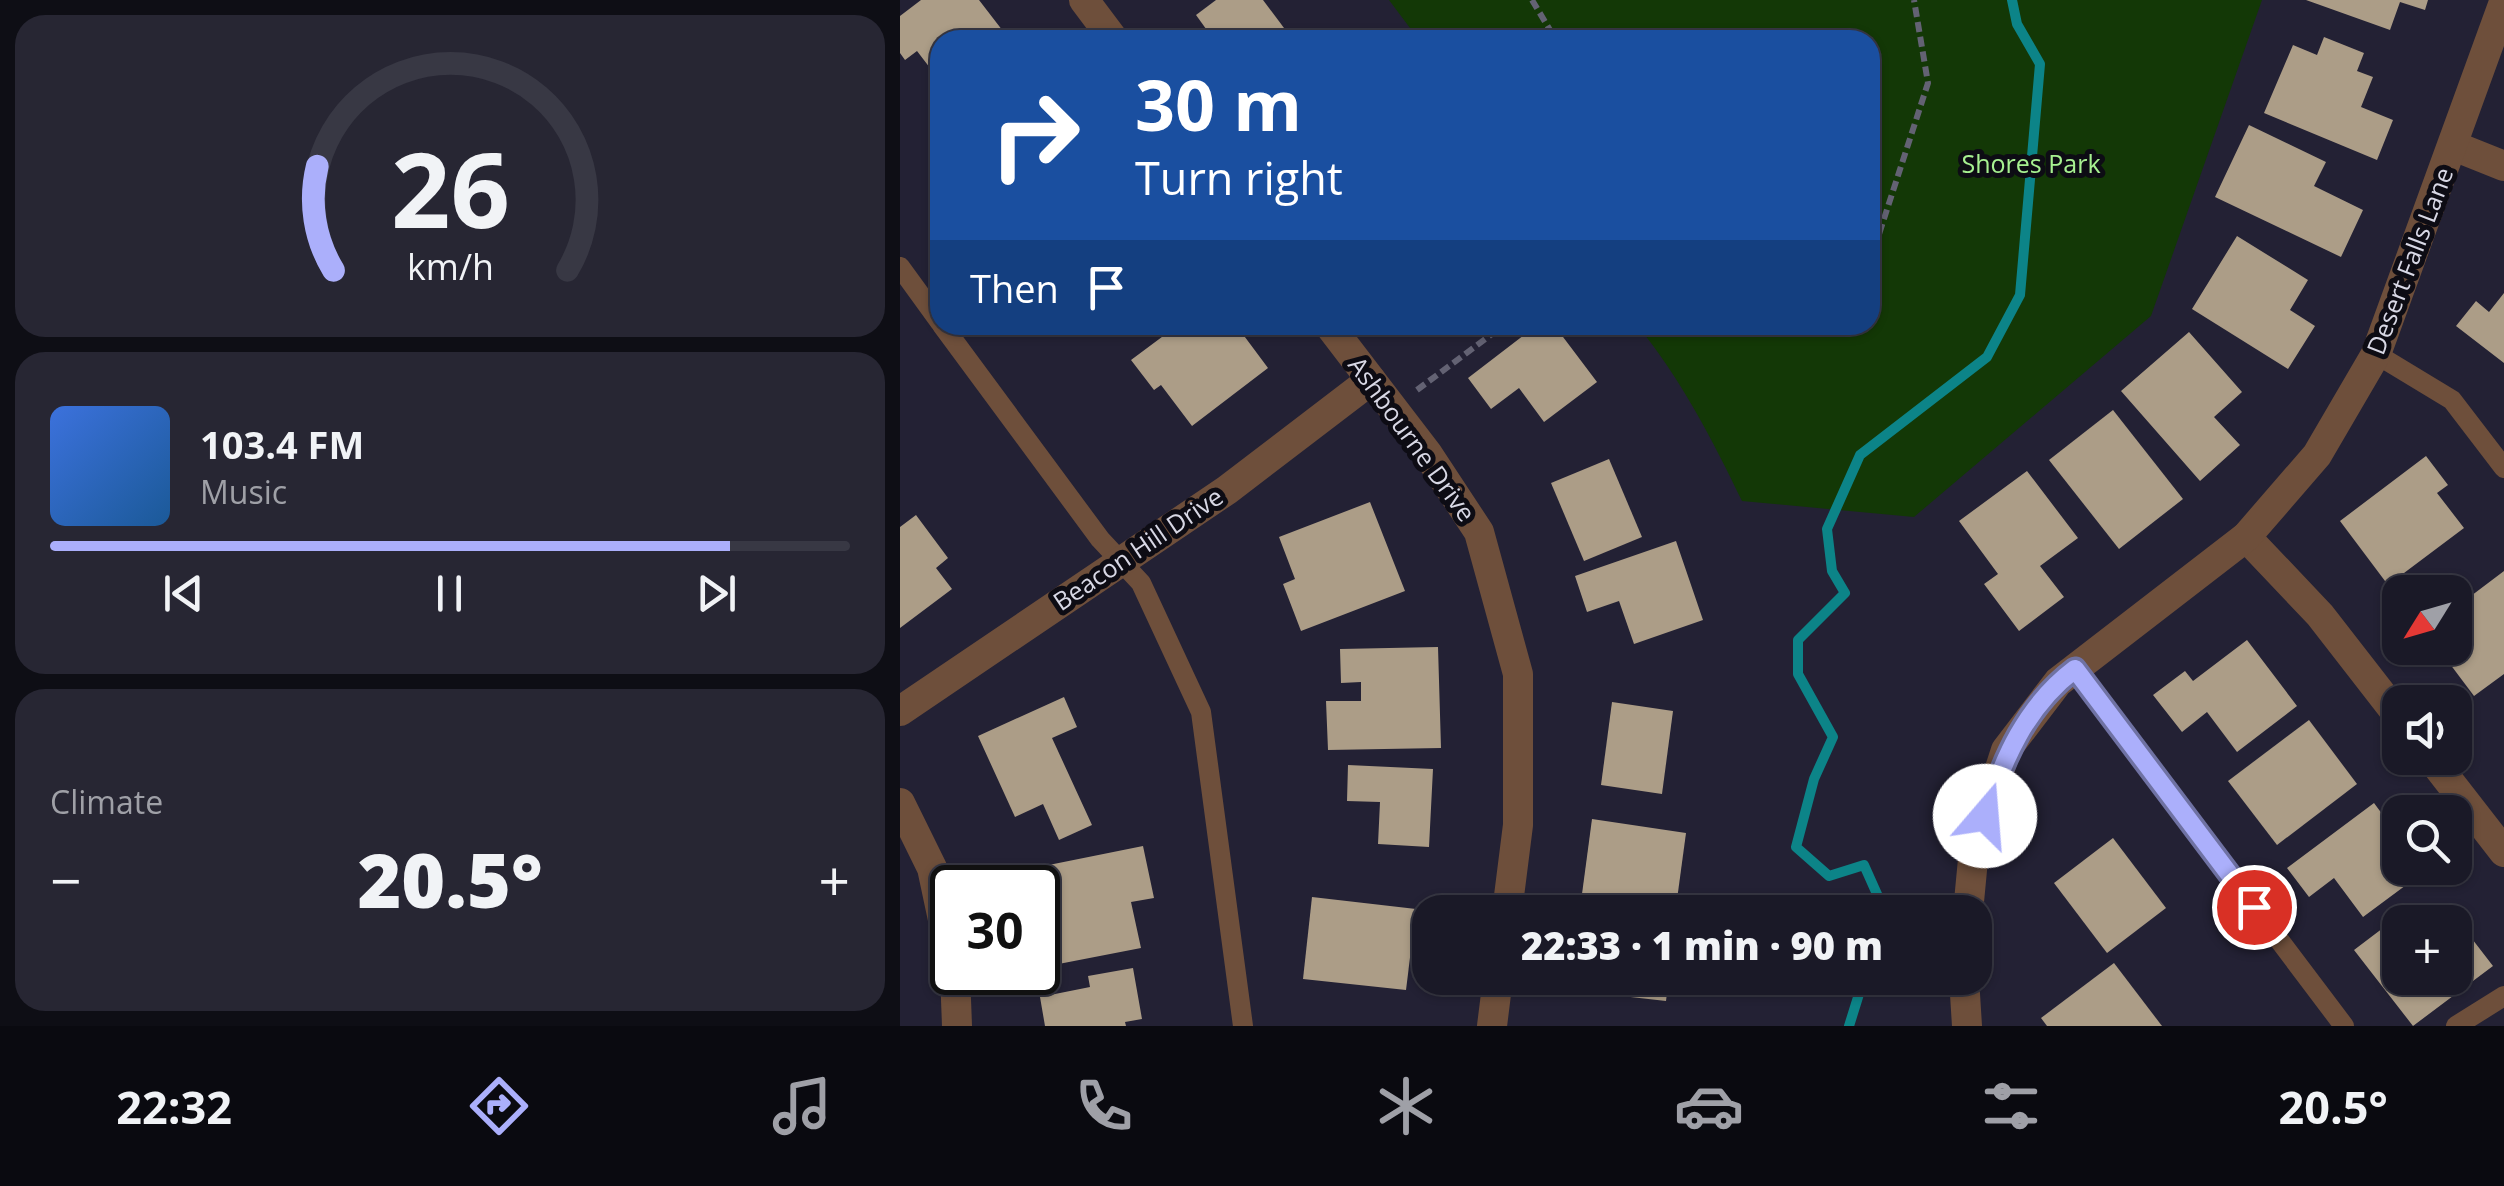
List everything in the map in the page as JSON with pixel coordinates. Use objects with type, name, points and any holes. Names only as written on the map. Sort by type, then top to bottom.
[{"type":"street","points":[[1084,0],[1106,30]]},
{"type":"street","name":"Desert Falls Lane","points":[[1970,895],[1974,849],[2006,750],[2058,682],[2246,537],[2317,455],[2376,354],[2504,2]]},
{"type":"street","points":[[2454,146],[2504,166]]},
{"type":"street","name":"Ashbourne Drive","points":[[1337,335],[1479,532],[1518,674],[1518,825],[1509,895]]},
{"type":"street","name":"Beacon Hill Drive","points":[[900,711],[1227,490],[1371,380]]},
{"type":"street","points":[[2246,537],[2320,615],[2382,695]]},
{"type":"street","points":[[2444,775],[2504,852]]},
{"type":"street","points":[[900,803],[931,865]]},
{"type":"street","points":[[955,995],[957,1026]]},
{"type":"street","points":[[1492,1026],[1496,995]]},
{"type":"street","points":[[1965,995],[1967,1026]]},
{"type":"lane","points":[[900,267],[930,308]]},
{"type":"lane","points":[[950,335],[1140,584],[1201,712],[1243,1026]]},
{"type":"lane","points":[[2376,354],[2452,400],[2504,468]]},
{"type":"lane","points":[[2075,669],[2344,1026]]},
{"type":"lane","points":[[2456,1026],[2504,996]]},
{"type":"path","points":[[1532,0],[1550,30]]},
{"type":"path","points":[[1880,231],[1928,82],[1914,0]]},
{"type":"path","points":[[1393,408],[1491,335]]},
{"type":"green space","name":"Shores Park","points":[[1389,0],[2262,0],[2151,316],[1914,517],[1742,501],[1695,410],[1644,335],[1880,335],[1880,30],[1412,30]]},
{"type":"building","points":[[921,0],[979,0],[1002,30],[930,30],[930,68],[917,51],[905,60],[900,53],[900,16]]},
{"type":"building","points":[[1216,0],[1263,0],[1286,30],[1207,30],[1196,15]]},
{"type":"building","points":[[2306,0],[2428,0],[2425,10],[2400,2],[2390,30]]},
{"type":"building","points":[[2324,37],[2364,53],[2357,71],[2373,77],[2361,107],[2393,120],[2377,160],[2264,113],[2293,45],[2317,55]]},
{"type":"building","points":[[2249,125],[2326,162],[2314,186],[2363,210],[2341,257],[2215,197]]},
{"type":"building","points":[[2237,236],[2308,280],[2290,310],[2315,326],[2288,369],[2192,309]]},
{"type":"building","points":[[2504,293],[2504,363],[2456,326],[2476,301],[2489,312]]},
{"type":"building","points":[[2189,332],[2242,392],[2214,417],[2240,445],[2200,481],[2121,391]]},
{"type":"building","points":[[1165,335],[1243,335],[1268,368],[1192,426],[1161,385],[1154,390],[1131,360]]},
{"type":"building","points":[[1524,335],[1562,335],[1597,382],[1544,422],[1519,388],[1491,409],[1468,378]]},
{"type":"building","points":[[2113,410],[2183,499],[2119,549],[2049,460]]},
{"type":"building","points":[[2426,456],[2448,485],[2437,493],[2464,528],[2401,575],[2382,577],[2340,521]]},
{"type":"building","points":[[1609,459],[1642,537],[1584,561],[1551,483]]},
{"type":"building","points":[[2027,471],[2078,538],[2040,566],[2064,597],[2019,631],[1984,584],[1998,574],[1959,521]]},
{"type":"building","points":[[1370,502],[1405,591],[1301,631],[1283,584],[1295,579],[1279,537]]},
{"type":"building","points":[[916,515],[948,558],[936,568],[952,589],[900,628],[900,527]]},
{"type":"building","points":[[1676,541],[1703,620],[1634,644],[1619,601],[1587,612],[1575,576]]},
{"type":"building","points":[[2504,571],[2504,674],[2474,696],[2472,685],[2466,685],[2451,665],[2472,665],[2472,595]]},
{"type":"building","points":[[2247,640],[2297,706],[2237,752],[2207,712],[2182,732],[2153,695],[2185,671],[2193,681]]},
{"type":"building","points":[[1438,647],[1441,748],[1328,750],[1326,701],[1361,701],[1361,682],[1341,683],[1340,649]]},
{"type":"building","points":[[1064,697],[1077,727],[1052,738],[1092,825],[1059,840],[1043,804],[1015,817],[978,736]]},
{"type":"building","points":[[1612,702],[1673,711],[1662,794],[1601,785]]},
{"type":"building","points":[[2309,720],[2357,784],[2277,845],[2228,781]]},
{"type":"building","points":[[1348,765],[1433,769],[1429,847],[1378,844],[1380,802],[1347,801]]},
{"type":"building","points":[[2374,803],[2382,814],[2382,885],[2406,885],[2363,917],[2334,878],[2309,897],[2287,868]]},
{"type":"building","points":[[1592,819],[1686,833],[1678,895],[1582,894]]},
{"type":"building","points":[[2113,838],[2166,908],[2107,953],[2054,883]]},
{"type":"building","points":[[1143,846],[1154,898],[1131,902],[1141,948],[1060,964],[1060,865],[1049,865]]},
{"type":"building","points":[[1312,897],[1412,909],[1406,990],[1303,979]]},
{"type":"building","points":[[2382,929],[2382,986],[2354,950]]},
{"type":"building","points":[[2472,939],[2493,966],[2472,982]]},
{"type":"building","points":[[2114,963],[2162,1026],[2047,1026],[2041,1018]]},
{"type":"building","points":[[1133,968],[1142,1019],[1125,1022],[1126,1026],[1045,1026],[1040,997],[1090,987],[1088,976]]},
{"type":"building","points":[[1613,995],[1667,995],[1666,1001]]},
{"type":"building","points":[[2389,995],[2454,995],[2413,1026]]},
{"type":"waterway","points":[[1877,895],[1864,865],[1829,876],[1796,847],[1814,779],[1833,737],[1798,674],[1798,640],[1845,593],[1832,571],[1827,529],[1860,455],[1987,357],[2020,295],[2040,64],[2017,24],[2012,0]]},
{"type":"waterway","points":[[1849,1026],[1859,995]]},
{"type":"route","points":[[1985,816],[2006,750],[2058,682],[2075,669],[2254,907]]}]
